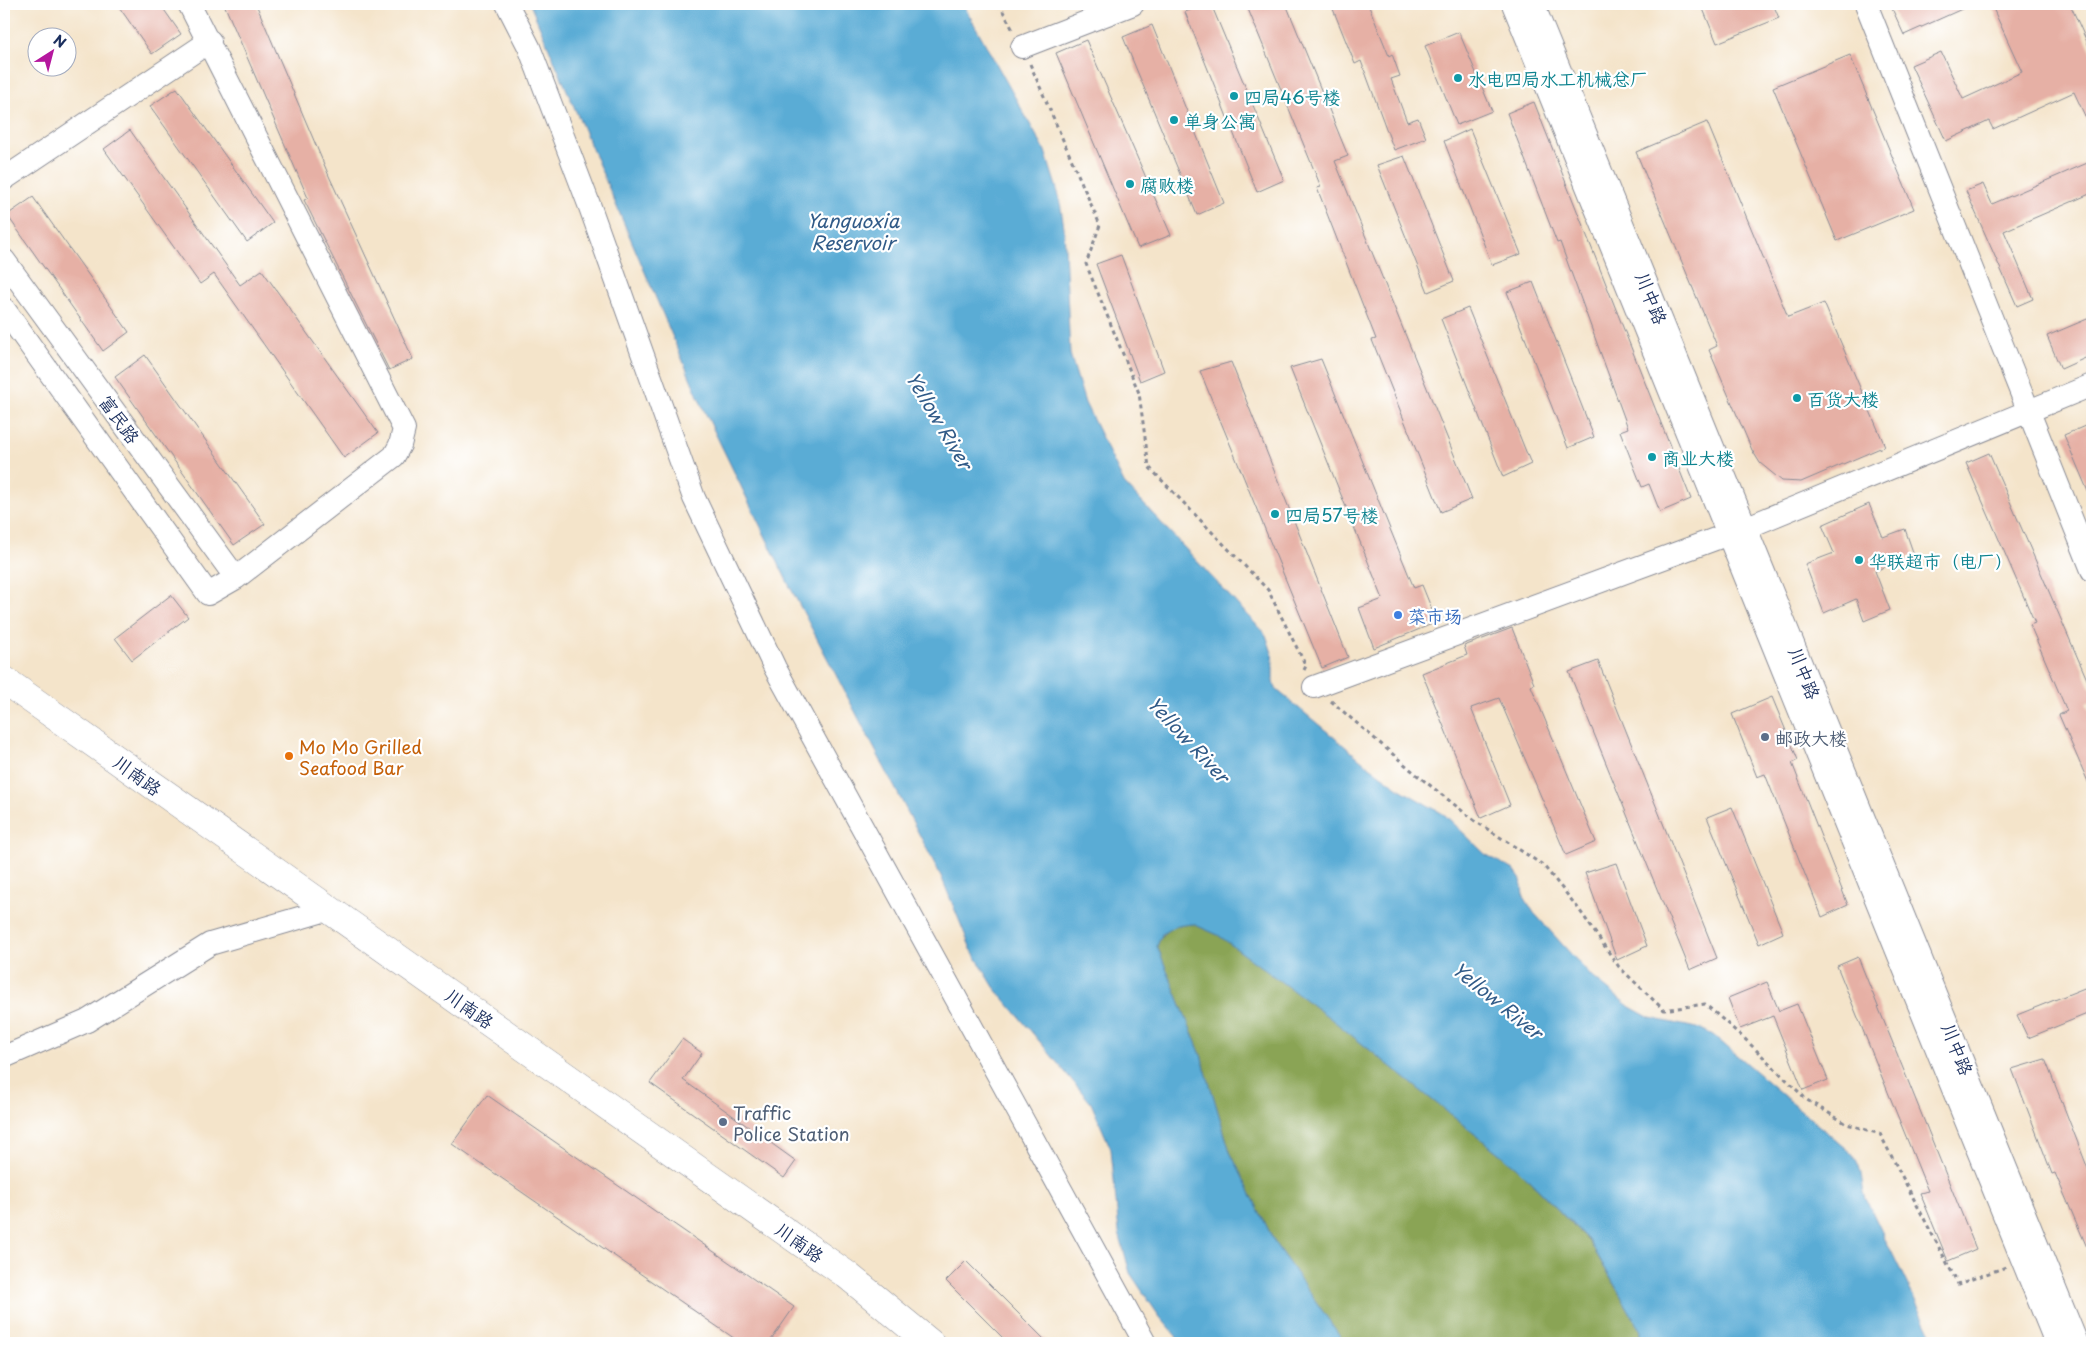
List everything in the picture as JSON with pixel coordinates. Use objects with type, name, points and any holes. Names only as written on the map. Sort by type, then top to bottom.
[{"type":"main road","name":"川南路","points":[[4,680],[847,1275],[930,1343]]},
{"type":"street","points":[[189,4],[210,41],[404,429],[400,445],[394,456],[236,578]]},
{"type":"street","points":[[507,4],[529,47],[590,207],[694,498],[775,668],[1145,1343]]},
{"type":"street","points":[[1022,46],[1133,4]]},
{"type":"street","name":"川中路","points":[[1512,4],[2077,1343]]},
{"type":"street","name":"川中路","points":[[1533,4],[1736,532],[2056,1343]]},
{"type":"street","points":[[1866,4],[2092,570]]},
{"type":"street","points":[[4,179],[210,41]]},
{"type":"street","name":"富民路","points":[[4,260],[236,578],[208,594],[4,309]]},
{"type":"street","points":[[1314,686],[1736,532],[2092,385]]},
{"type":"street","points":[[4,1057],[88,1021],[210,944],[330,909]]},
{"type":"path","points":[[999,4],[1022,46],[1100,225],[1086,264],[1139,392],[1149,467],[1268,590],[1306,666],[1301,675],[1417,775],[1475,821],[1543,865],[1578,908],[1619,967],[1664,1010],[1705,1004],[1746,1040],[1807,1100],[1847,1124],[1880,1134],[1958,1284],[2023,1262]]},
{"type":"green space","points":[[1193,924],[1218,935],[1330,1018],[1516,1167],[1590,1243],[1641,1331],[1641,1343],[1345,1343],[1276,1245],[1230,1152],[1201,1055],[1157,946],[1163,934],[1170,928]]},
{"type":"water","name":"Yanguoxia Reservoir","points":[[530,4],[963,4],[1045,151],[1059,196],[1064,227],[1070,354],[1085,403],[1124,483],[1266,635],[1273,656],[1273,682],[1277,690],[1371,768],[1403,791],[1445,815],[1485,854],[1514,870],[1521,880],[1523,895],[1534,913],[1590,975],[1630,1007],[1650,1018],[1701,1029],[1713,1035],[1853,1155],[1859,1166],[1866,1199],[1930,1331],[1939,1343],[1641,1343],[1641,1331],[1590,1242],[1516,1167],[1330,1018],[1218,935],[1193,924],[1175,926],[1162,934],[1157,946],[1201,1055],[1230,1152],[1276,1245],[1345,1343],[1182,1343],[1159,1316],[1130,1273],[1119,1233],[1111,1149],[1091,1103],[994,987],[971,949],[941,876],[788,583],[704,410]]},
{"type":"building","points":[[117,4],[160,4],[181,34],[152,54]]},
{"type":"building","points":[[224,4],[256,4],[329,176],[413,359],[389,370],[304,200],[308,198]]},
{"type":"building","name":"四局46号楼","points":[[1211,4],[1284,180],[1257,192],[1185,12]]},
{"type":"building","points":[[1246,4],[1286,4],[1348,156],[1335,161],[1472,499],[1441,512],[1372,340],[1376,339],[1317,188],[1321,187]]},
{"type":"building","points":[[1331,4],[1368,4],[1389,56],[1392,54],[1400,76],[1391,79],[1407,122],[1418,118],[1426,138],[1394,150],[1361,61],[1355,64]]},
{"type":"building","points":[[1701,4],[1773,4],[1779,18],[1717,43]]},
{"type":"building","points":[[1890,4],[1973,4],[1904,35]]},
{"type":"building","points":[[1991,4],[2070,4],[2092,53],[2092,131],[2074,92],[1993,129],[1989,121],[1946,141],[1911,65],[1941,52],[1963,99],[2022,72]]},
{"type":"building","name":"单身公寓","points":[[1152,25],[1224,203],[1197,215],[1123,37]]},
{"type":"building","name":"水电四局水工机械总厂","points":[[1459,32],[1492,111],[1457,125],[1425,46]]},
{"type":"building","name":"腐败楼","points":[[1086,40],[1171,235],[1138,248],[1056,53]]},
{"type":"building","points":[[1850,55],[1914,209],[1837,241],[1773,87]]},
{"type":"building","points":[[177,88],[273,223],[247,242],[150,106]]},
{"type":"building","points":[[1534,102],[1691,499],[1660,512],[1649,484],[1642,487],[1620,431],[1628,428],[1560,242],[1557,243],[1507,113]]},
{"type":"building","points":[[1707,122],[1788,317],[1824,303],[1885,446],[1801,482],[1782,481],[1760,463],[1752,450],[1709,350],[1717,346],[1636,152]]},
{"type":"building","points":[[1470,129],[1521,254],[1492,265],[1444,141]]},
{"type":"building","points":[[130,130],[240,285],[262,270],[378,433],[344,458],[214,274],[200,284],[104,149]]},
{"type":"building","points":[[1404,156],[1454,281],[1428,292],[1377,165]]},
{"type":"building","points":[[2092,161],[2092,193],[2004,231],[2033,299],[2017,306],[1966,191],[1983,184],[1992,204]]},
{"type":"building","points":[[33,197],[129,332],[103,351],[7,215]]},
{"type":"building","points":[[1121,255],[1164,371],[1140,381],[1096,264]]},
{"type":"building","points":[[1533,282],[1594,437],[1568,448],[1507,292]]},
{"type":"building","points":[[1468,308],[1531,464],[1503,477],[1441,319]]},
{"type":"building","points":[[2092,317],[2092,355],[2061,369],[2047,336]]},
{"type":"building","points":[[145,355],[265,524],[234,545],[115,377]]},
{"type":"building","points":[[1321,359],[1414,588],[1422,585],[1437,622],[1374,648],[1359,608],[1383,599],[1290,368]]},
{"type":"building","name":"四局57号楼","points":[[1231,362],[1348,657],[1322,668],[1200,371]]},
{"type":"building","points":[[2092,423],[2092,501],[2064,435]]},
{"type":"building","points":[[1989,453],[2092,691],[2092,701],[2086,703],[2092,717],[2092,791],[2059,715],[2067,711],[2030,625],[2035,623],[1966,463]]},
{"type":"building","name":"华联超市（电厂）","points":[[1869,504],[1883,537],[1905,529],[1914,555],[1875,571],[1890,610],[1864,621],[1856,599],[1824,613],[1805,564],[1834,553],[1822,525]]},
{"type":"building","points":[[171,595],[188,617],[132,660],[115,638]]},
{"type":"building","points":[[1512,628],[1534,684],[1531,686],[1596,842],[1566,855],[1499,698],[1471,708],[1510,805],[1481,818],[1422,673],[1467,655],[1464,646]]},
{"type":"building","points":[[1598,661],[1717,958],[1690,970],[1569,672]]},
{"type":"building","points":[[1772,697],[1798,760],[1792,763],[1848,905],[1822,917],[1765,774],[1757,777],[1732,714]]},
{"type":"building","points":[[1732,807],[1783,933],[1759,944],[1707,817]]},
{"type":"building","points":[[1616,863],[1647,946],[1617,960],[1585,873]]},
{"type":"building","points":[[1858,957],[1976,1249],[1948,1261],[1920,1193],[1928,1191],[1837,966]]},
{"type":"building","points":[[1767,982],[1779,1011],[1797,1004],[1828,1080],[1803,1090],[1773,1016],[1740,1029],[1728,998]]},
{"type":"building","points":[[2092,985],[2092,1012],[2028,1038],[2017,1015]]},
{"type":"building","name":"Traffic Police Station","points":[[682,1039],[702,1053],[683,1080],[796,1161],[784,1178],[650,1083]]},
{"type":"building","points":[[2045,1059],[2092,1179],[2092,1259],[2055,1173],[2052,1174],[2012,1069]]},
{"type":"building","points":[[487,1095],[794,1307],[769,1343],[741,1343],[452,1144]]},
{"type":"building","points":[[966,1261],[1048,1343],[1008,1343],[946,1281]]},
{"type":"place","name":"水电四局水工机械总厂","points":[[1458,78]]},
{"type":"place","name":"四局46号楼","points":[[1234,96]]},
{"type":"place","name":"单身公寓","points":[[1174,120]]},
{"type":"place","name":"腐败楼","points":[[1130,184]]},
{"type":"place","name":"百货大楼","points":[[1797,398]]},
{"type":"place","name":"商业大楼","points":[[1652,457]]},
{"type":"place","name":"四局57号楼","points":[[1275,514]]},
{"type":"place","name":"华联超市（电厂）","points":[[1859,560]]},
{"type":"place","name":"菜市场","points":[[1398,615]]},
{"type":"place","name":"邮政大楼","points":[[1765,737]]},
{"type":"place","name":"Mo Mo Grilled Seafood Bar","points":[[289,756]]},
{"type":"place","name":"Traffic Police Station","points":[[723,1122]]},
{"type":"water label","name":"Yellow River","points":[[940,420]]},
{"type":"water label","name":"Yellow River","points":[[1189,739]]},
{"type":"water label","name":"Yellow River","points":[[1498,1000]]}]
